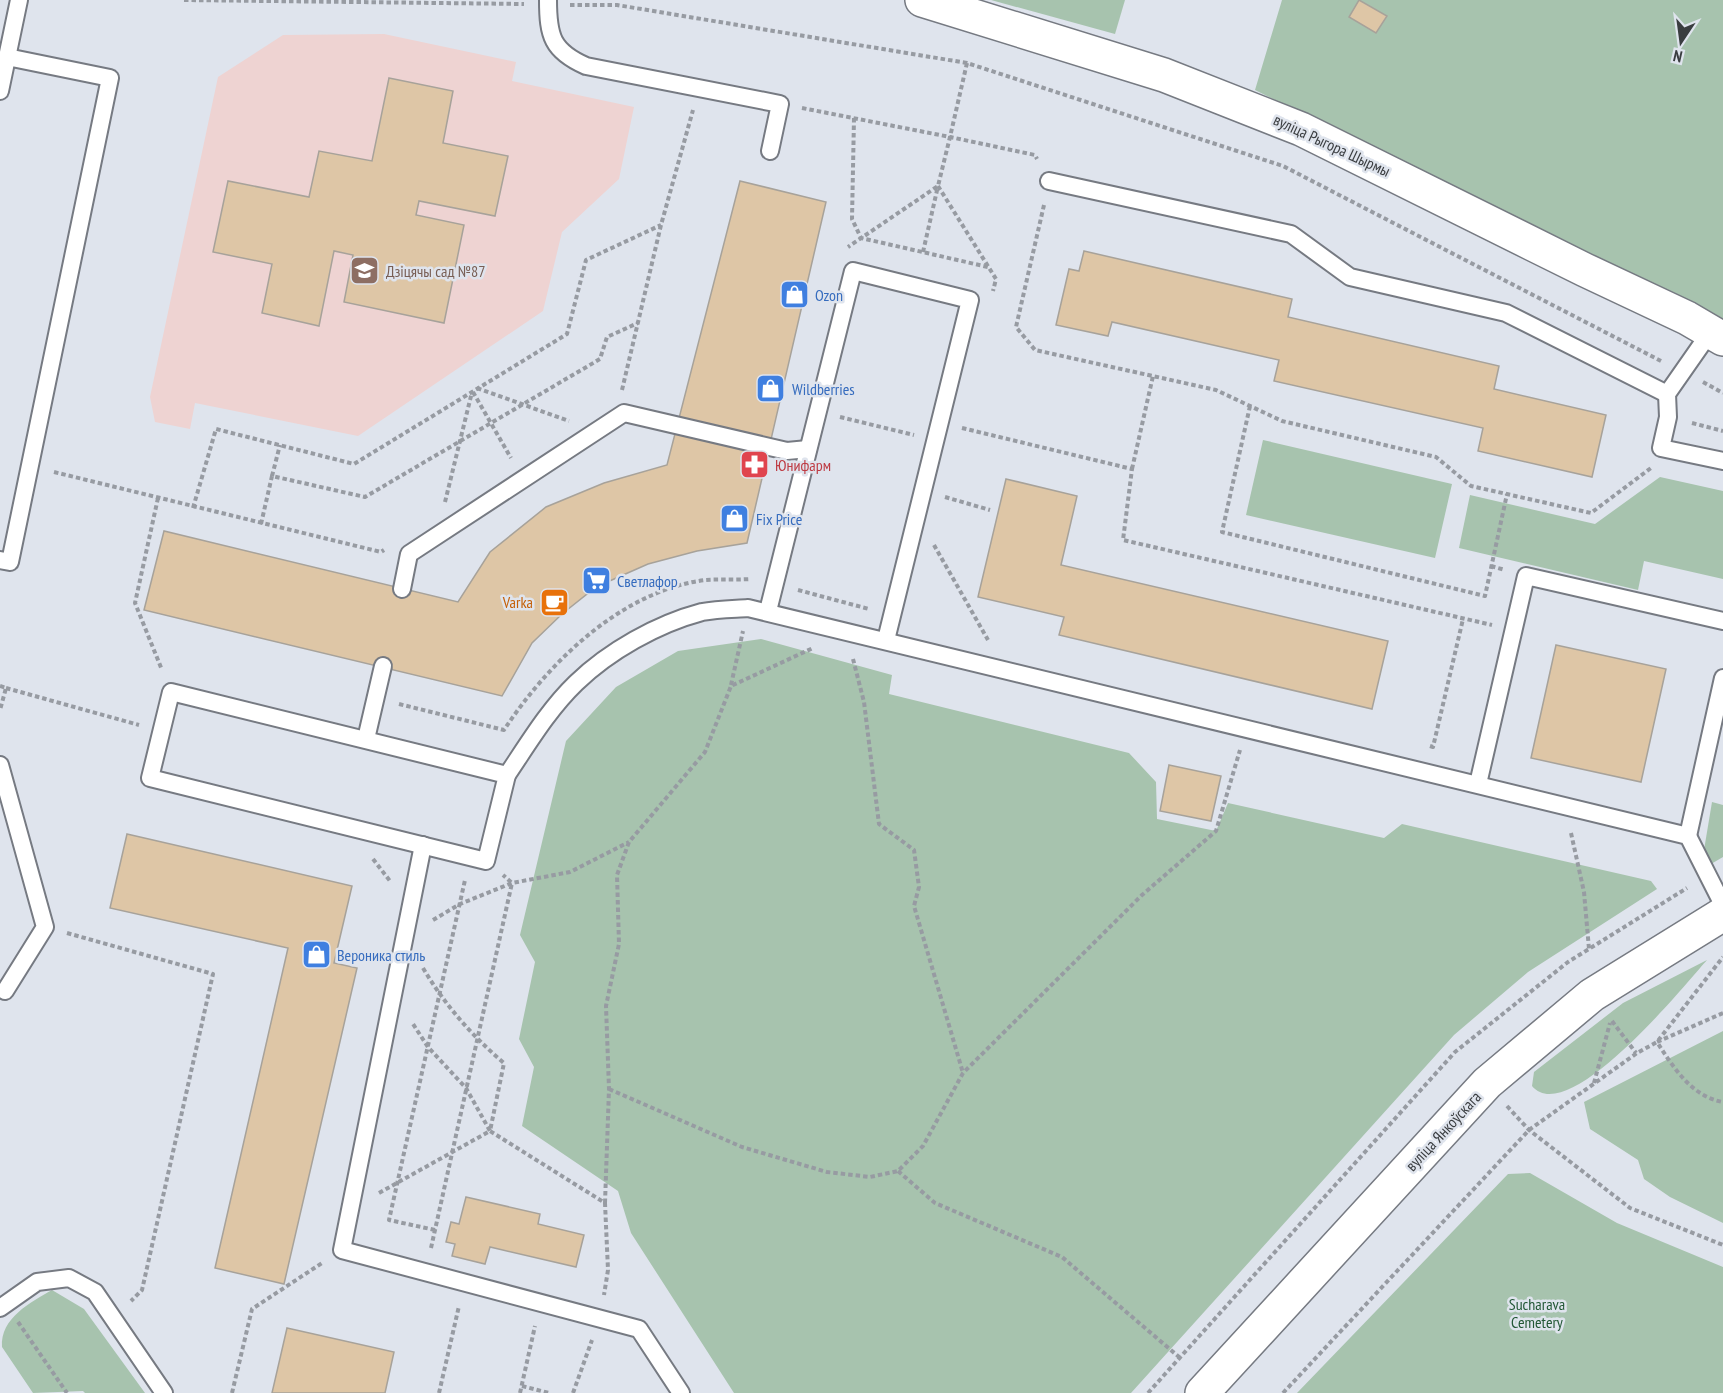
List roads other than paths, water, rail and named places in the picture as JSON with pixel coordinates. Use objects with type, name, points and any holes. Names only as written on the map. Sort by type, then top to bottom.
[{"type":"street","name":"вуліца Рыгора Шырмы","points":[[922,0],[1164,75],[1301,129],[1717,335]]},
{"type":"street","name":"вуліца Янкоўскага","points":[[1202,1393],[1487,1083],[1592,995],[1723,914]]},
{"type":"lane","points":[[0,91],[19,0]]},
{"type":"lane","points":[[548,2],[552,40],[565,57],[585,66],[780,104],[770,151]]},
{"type":"lane","points":[[0,560],[10,562],[110,78],[7,57]]},
{"type":"lane","points":[[1049,181],[1291,234],[1350,277],[1506,313],[1667,394]]},
{"type":"lane","points":[[768,611],[853,271],[970,300],[886,640]]},
{"type":"lane","points":[[1717,335],[1682,371],[1667,394],[1668,417],[1661,448],[1723,461]]},
{"type":"lane","points":[[402,589],[408,554],[624,413],[787,451],[808,449]]},
{"type":"lane","points":[[1478,784],[1526,576],[1723,621]]},
{"type":"lane","points":[[507,775],[171,692],[150,778],[478,859],[507,775],[541,724],[576,683],[612,654],[660,627],[704,612],[748,608],[1688,836]]},
{"type":"lane","points":[[366,739],[383,666]]},
{"type":"lane","points":[[1723,678],[1688,836],[1723,905]]},
{"type":"lane","points":[[0,765],[45,927],[5,990]]},
{"type":"lane","points":[[423,845],[342,1250],[639,1329],[681,1393]]},
{"type":"lane","points":[[3,1306],[37,1282],[69,1278],[95,1292],[164,1393]]},
{"type":"place","name":"Дзіцячы сад №87","points":[[365,271]]},
{"type":"place","name":"Ozon","points":[[794,295]]},
{"type":"place","name":"Wildberries","points":[[771,389]]},
{"type":"place","name":"Юнифарм","points":[[754,465]]},
{"type":"place","name":"Fix Price","points":[[735,519]]},
{"type":"place","name":"Светлафор","points":[[596,581]]},
{"type":"place","name":"Varka","points":[[554,602]]},
{"type":"place","name":"Вероника стиль","points":[[316,955]]},
{"type":"park label","name":"Sucharava Cemetery","points":[[1537,1313]]}]
